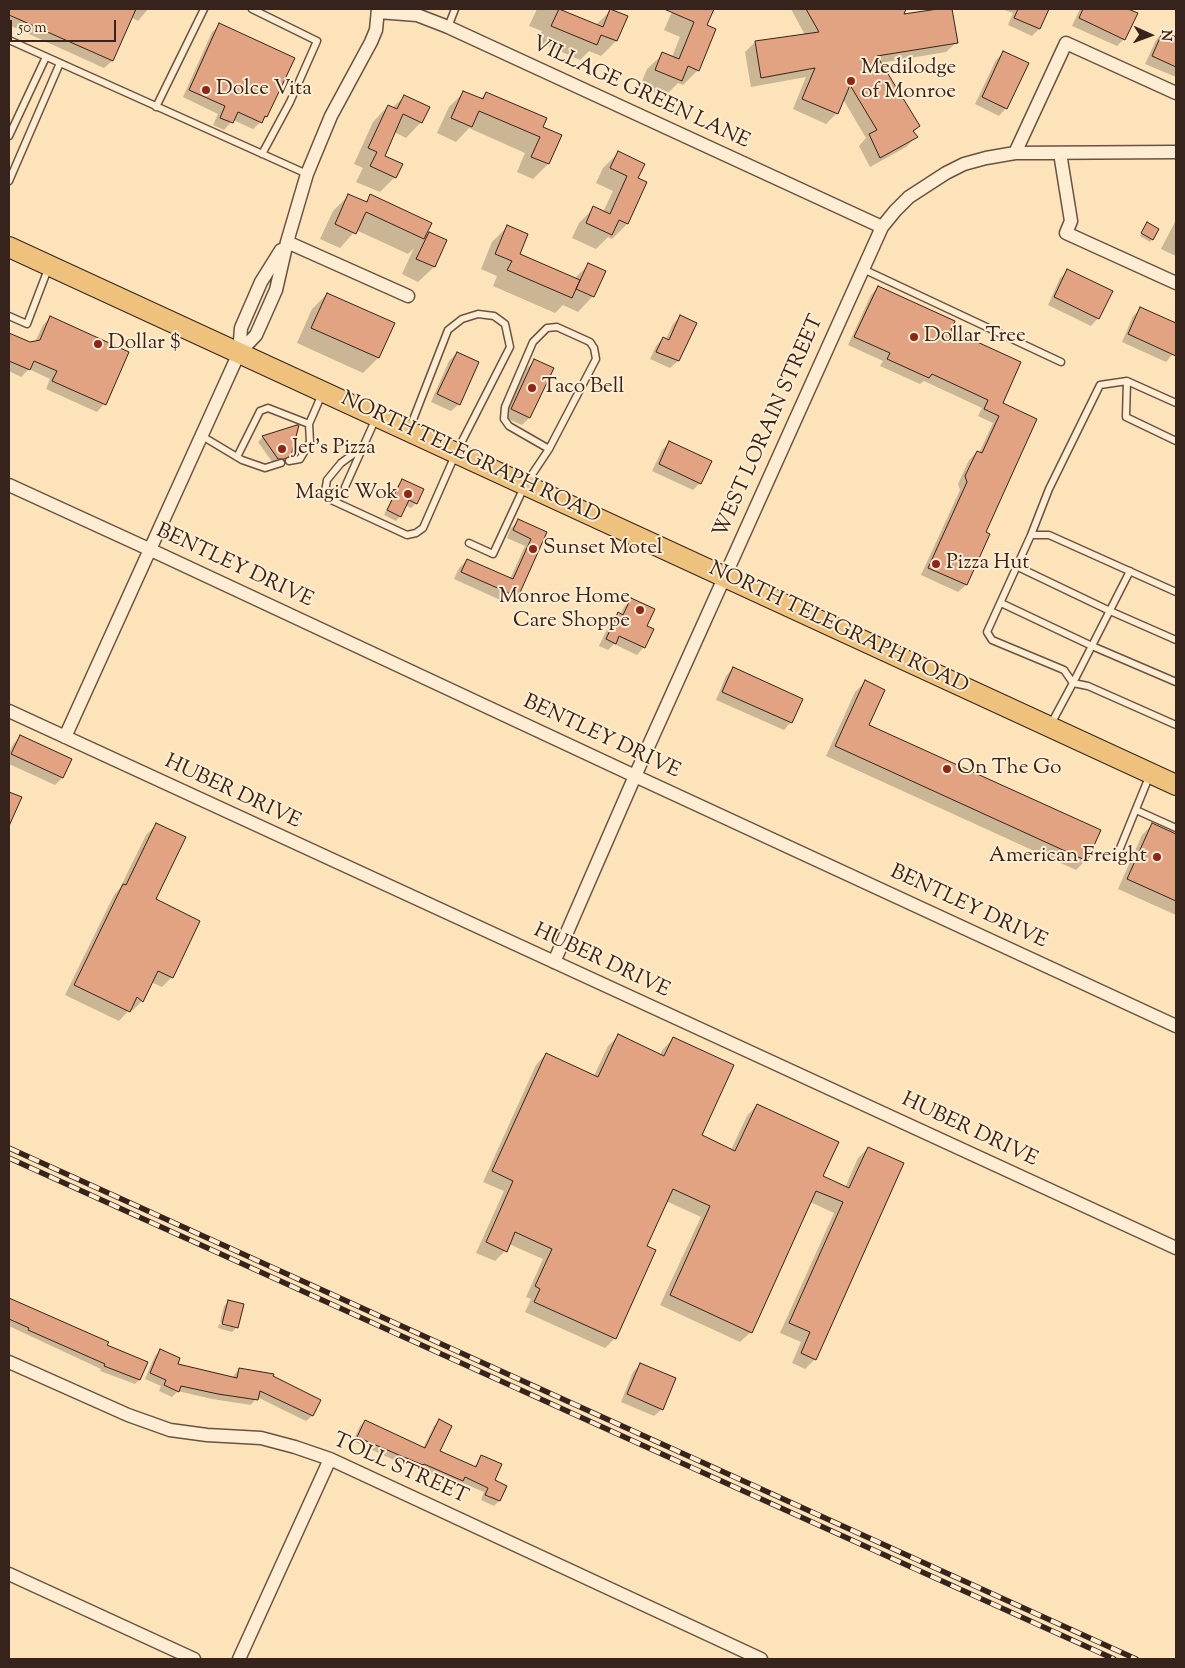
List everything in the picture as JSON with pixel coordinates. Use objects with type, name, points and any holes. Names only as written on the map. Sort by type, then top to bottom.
[{"type":"main road","name":"NORTH TELEGRAPH ROAD","points":[[9,247],[1176,785]]},
{"type":"street","name":"VILLAGE GREEN LANE","points":[[378,11],[418,15],[448,27],[882,227]]},
{"type":"street","points":[[65,737],[239,353],[256,335],[276,290],[286,242],[307,174],[331,116],[371,42],[376,30],[378,11]]},
{"type":"street","points":[[1015,153],[1066,43],[1176,93]]},
{"type":"street","name":"WEST LORAIN STREET","points":[[554,962],[635,776],[882,227],[894,211],[909,197],[946,173],[964,164],[986,158],[1015,153],[1176,152]]},
{"type":"street","points":[[1060,153],[1071,221],[1066,233],[1176,283]]},
{"type":"street","points":[[286,242],[408,296]]},
{"type":"street","name":"BENTLEY DRIVE","points":[[9,485],[1176,1026]]},
{"type":"street","name":"HUBER DRIVE","points":[[9,711],[1176,1248]]},
{"type":"street","name":"TOLL STREET","points":[[9,1362],[128,1415],[170,1430],[207,1435],[261,1438],[330,1459],[761,1659]]},
{"type":"street","points":[[239,1659],[330,1459]]},
{"type":"street","points":[[9,1574],[194,1659]]},
{"type":"lane","points":[[156,107],[204,9]]},
{"type":"lane","points":[[252,9],[317,41],[290,102],[262,154]]},
{"type":"lane","points":[[448,27],[455,9]]},
{"type":"lane","points":[[9,40],[307,174]]},
{"type":"lane","points":[[9,136],[46,57]]},
{"type":"lane","points":[[9,181],[60,63]]},
{"type":"lane","points":[[9,316],[27,324],[50,266]]},
{"type":"lane","points":[[863,269],[1060,362]]},
{"type":"lane","points":[[363,447],[341,463],[327,480],[325,492],[329,499],[407,535],[416,533],[423,528],[456,453],[510,347],[505,324],[494,316],[478,314],[462,319],[448,330],[408,431]]},
{"type":"lane","points":[[469,543],[493,554],[525,485],[549,449],[596,359],[594,348],[590,342],[557,327],[547,328],[533,342],[505,407],[504,420],[509,426],[549,449]]},
{"type":"lane","points":[[1127,381],[1126,417],[1176,441]]},
{"type":"lane","points":[[1176,404],[1127,381],[1100,385],[1049,489],[1018,567],[987,632],[992,640],[1064,670],[1073,683],[1088,686],[1176,725]]},
{"type":"lane","points":[[289,461],[300,459],[310,442],[309,424],[323,392]]},
{"type":"lane","points":[[237,457],[260,411],[268,408],[309,424]]},
{"type":"lane","points":[[345,487],[377,417]]},
{"type":"lane","points":[[202,436],[237,457],[265,468],[281,463]]},
{"type":"lane","points":[[1031,535],[1049,535],[1176,592]]},
{"type":"lane","points":[[1018,567],[1176,640]]},
{"type":"lane","points":[[1050,727],[1130,571]]},
{"type":"lane","points":[[1000,603],[1092,646],[1176,682]]},
{"type":"lane","points":[[1116,858],[1151,773]]},
{"type":"lane","points":[[1136,810],[1176,828]]},
{"type":"building","points":[[9,9],[136,9],[113,61],[9,15]]},
{"type":"building","points":[[559,9],[603,27],[610,9],[628,16],[617,41],[601,35],[597,45],[551,26]]},
{"type":"building","points":[[664,9],[714,9],[707,25],[716,29],[699,71],[688,66],[682,81],[655,70],[662,52],[679,59],[694,22]]},
{"type":"building","name":"Medilodge of Monroe","points":[[806,9],[906,9],[904,14],[952,9],[958,43],[877,56],[920,126],[913,131],[918,137],[880,158],[869,134],[877,130],[850,85],[838,114],[802,99],[815,68],[761,78],[755,41],[819,32]]},
{"type":"building","points":[[1018,9],[1049,9],[1040,29],[1014,18]]},
{"type":"building","points":[[1083,9],[1128,9],[1138,13],[1125,40],[1079,18]]},
{"type":"building","points":[[219,23],[295,58],[267,117],[265,116],[262,123],[238,112],[233,123],[220,118],[225,106],[189,90]]},
{"type":"building","points":[[1163,31],[1176,37],[1176,67],[1152,56]]},
{"type":"building","points":[[1003,51],[1029,63],[1007,109],[982,97]]},
{"type":"building","points":[[463,91],[483,99],[486,92],[547,118],[543,127],[562,135],[549,164],[531,157],[540,137],[479,111],[472,127],[451,118]]},
{"type":"building","points":[[404,95],[430,107],[422,123],[403,114],[385,156],[403,164],[396,178],[370,166],[377,152],[368,148],[388,105],[397,109]]},
{"type":"building","points":[[618,151],[645,164],[638,178],[647,182],[628,224],[619,220],[612,235],[586,223],[593,206],[610,214],[627,176],[610,168]]},
{"type":"building","points":[[348,194],[367,202],[370,194],[432,223],[424,239],[366,212],[356,234],[335,224]]},
{"type":"building","points":[[1147,222],[1159,229],[1153,240],[1141,233]]},
{"type":"building","points":[[507,225],[528,234],[520,254],[580,280],[572,298],[507,270],[512,261],[495,254]]},
{"type":"building","points":[[429,232],[447,240],[435,267],[416,259]]},
{"type":"building","points":[[588,263],[606,271],[594,297],[576,289]]},
{"type":"building","points":[[1067,269],[1113,291],[1099,319],[1054,297]]},
{"type":"building","points":[[878,286],[955,321],[951,330],[1021,362],[1003,403],[1037,419],[986,532],[990,534],[967,585],[928,568],[967,482],[965,476],[977,451],[982,453],[999,416],[984,409],[988,400],[932,374],[929,378],[887,359],[890,353],[854,337]]},
{"type":"building","points":[[327,293],[395,323],[379,358],[311,328]]},
{"type":"building","points":[[1140,307],[1176,323],[1176,356],[1128,334]]},
{"type":"building","points":[[680,315],[697,323],[679,361],[656,352],[663,337],[669,340]]},
{"type":"building","points":[[50,316],[129,352],[106,405],[52,381],[57,371],[34,361],[30,370],[9,361],[9,333],[30,342],[40,340]]},
{"type":"building","points":[[457,352],[479,362],[460,405],[437,394]]},
{"type":"building","name":"Taco Bell","points":[[534,359],[554,368],[530,418],[511,409]]},
{"type":"building","name":"Jet's Pizza","points":[[299,425],[291,456],[278,459],[262,436]]},
{"type":"building","points":[[669,441],[712,461],[701,484],[659,464]]},
{"type":"building","name":"Magic Wok","points":[[402,479],[424,489],[417,504],[409,500],[401,517],[387,510]]},
{"type":"building","name":"Sunset Motel","points":[[518,519],[547,532],[518,597],[461,572],[467,559],[513,579],[531,539],[513,530]]},
{"type":"building","points":[[631,598],[655,609],[647,626],[654,629],[645,648],[619,636],[616,644],[606,639],[618,612],[623,615]]},
{"type":"building","points":[[733,667],[803,699],[792,723],[722,692]]},
{"type":"building","points":[[865,680],[885,690],[869,725],[1101,830],[1087,861],[835,746]]},
{"type":"building","points":[[20,735],[72,759],[63,778],[11,754]]},
{"type":"building","points":[[9,792],[22,797],[9,826]]},
{"type":"building","points":[[156,823],[186,837],[156,899],[200,921],[173,978],[158,971],[143,1002],[137,997],[130,1012],[74,985],[123,884],[126,885]]},
{"type":"building","name":"American Freight","points":[[1152,823],[1176,834],[1176,901],[1127,879]]},
{"type":"building","points":[[618,1034],[664,1056],[673,1037],[734,1065],[702,1135],[735,1151],[757,1104],[839,1142],[823,1176],[849,1188],[868,1147],[904,1163],[816,1360],[801,1353],[810,1332],[789,1323],[843,1202],[816,1191],[752,1333],[670,1295],[710,1206],[673,1189],[647,1246],[656,1250],[616,1339],[534,1302],[540,1289],[535,1286],[552,1249],[515,1232],[507,1252],[486,1242],[513,1181],[492,1171],[546,1053],[598,1077]]},
{"type":"building","points":[[9,1298],[109,1342],[107,1345],[148,1362],[140,1380],[104,1366],[105,1364],[28,1330],[29,1328],[9,1319]]},
{"type":"building","points":[[228,1300],[244,1304],[238,1328],[222,1324]]},
{"type":"building","points":[[160,1349],[180,1358],[178,1364],[237,1378],[239,1368],[274,1374],[273,1376],[321,1400],[313,1416],[260,1391],[258,1400],[181,1386],[179,1392],[164,1385],[166,1380],[150,1373]]},
{"type":"building","points":[[640,1363],[676,1378],[663,1410],[627,1394]]},
{"type":"building","points":[[439,1419],[452,1426],[440,1451],[476,1467],[481,1455],[502,1464],[495,1480],[507,1486],[500,1501],[485,1495],[488,1488],[465,1477],[463,1481],[357,1437],[365,1420],[425,1448]]},
{"type":"railway","points":[[9,1148],[1136,1659]]},
{"type":"railway","points":[[9,1158],[1114,1659]]},
{"type":"place","name":"Medilodge of Monroe","points":[[851,81]]},
{"type":"place","name":"Dolce Vita","points":[[206,90]]},
{"type":"place","name":"Dollar Tree","points":[[914,337]]},
{"type":"place","name":"Dollar $","points":[[98,344]]},
{"type":"place","name":"Taco Bell","points":[[532,388]]},
{"type":"place","name":"Jet's Pizza","points":[[282,449]]},
{"type":"place","name":"Magic Wok","points":[[408,494]]},
{"type":"place","name":"Sunset Motel","points":[[533,549]]},
{"type":"place","name":"Pizza Hut","points":[[936,564]]},
{"type":"place","name":"Monroe Home Care Shoppe","points":[[640,610]]},
{"type":"place","name":"On The Go","points":[[947,769]]},
{"type":"place","name":"American Freight","points":[[1157,857]]}]
